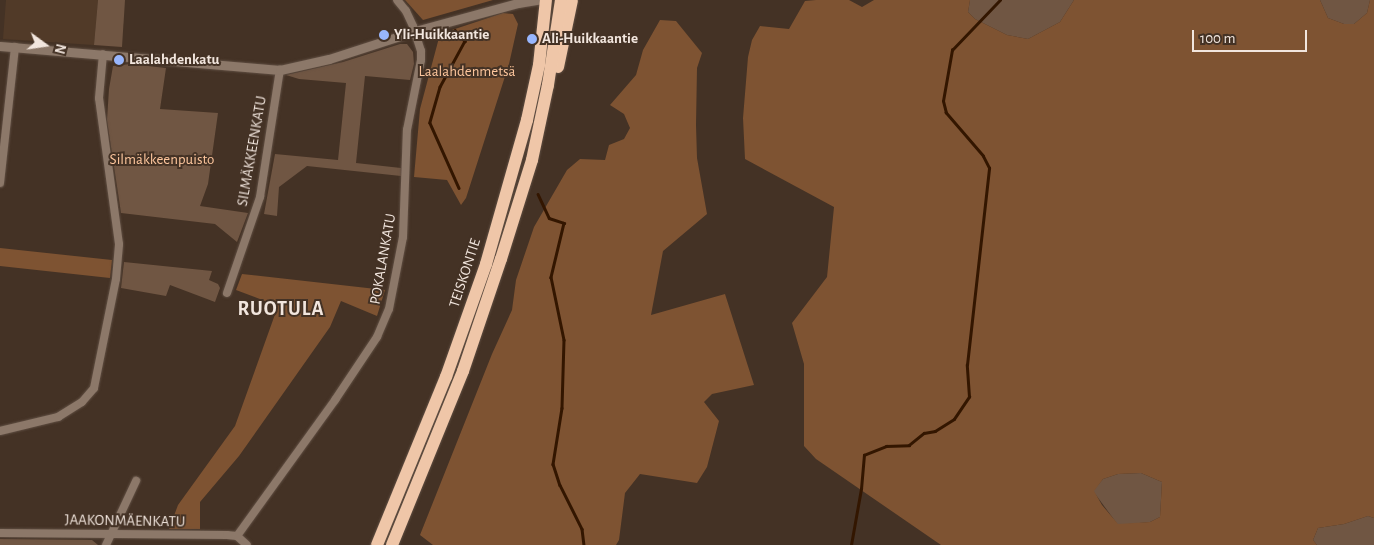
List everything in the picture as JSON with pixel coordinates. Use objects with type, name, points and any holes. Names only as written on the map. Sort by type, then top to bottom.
[{"type":"highway","name":"TEISKONTIE","points":[[377,545],[446,377],[494,236],[529,111],[539,65],[546,0]]},
{"type":"highway","name":"TEISKONTIE","points":[[392,545],[463,371],[532,160],[548,84],[560,0]]},
{"type":"highway","points":[[548,84],[560,64],[572,0]]},
{"type":"street","points":[[397,0],[406,12],[415,32]]},
{"type":"street","points":[[0,46],[280,70],[329,59],[518,3],[538,0]]},
{"type":"street","name":"POKALANKATU","points":[[237,536],[335,400],[377,337],[389,309],[404,237],[409,114],[421,60],[415,32]]},
{"type":"street","points":[[0,183],[16,47]]},
{"type":"street","points":[[0,431],[58,416],[82,402],[94,388],[117,274],[119,244],[100,98],[103,54]]},
{"type":"street","name":"SILMÄKKEENKATU","points":[[227,293],[260,197],[280,70]]},
{"type":"street","points":[[106,545],[136,481]]},
{"type":"street","name":"JAAKONMÄENKATU","points":[[0,533],[237,536]]},
{"type":"street","points":[[237,536],[247,545]]},
{"type":"shaded area","points":[[6,0],[98,0],[94,45],[3,39]]},
{"type":"green space","points":[[98,0],[125,0],[122,47],[94,45]]},
{"type":"green space","points":[[405,0],[493,0],[423,20]]},
{"type":"green space","points":[[849,0],[862,7],[874,0],[970,0],[968,12],[975,19],[1007,35],[1028,39],[1060,22],[1074,0],[1320,0],[1328,18],[1344,24],[1354,24],[1367,13],[1370,0],[1374,0],[1374,518],[1368,516],[1344,524],[1318,528],[1313,540],[1317,545],[941,545],[816,459],[804,446],[804,364],[792,323],[827,277],[834,207],[745,159],[743,118],[748,57],[752,40],[760,26],[789,29],[805,1]],"holes":[[[1141,473],[1162,482],[1160,517],[1150,522],[1118,524],[1102,505],[1094,491],[1103,479],[1118,474]]]},
{"type":"green space","points":[[970,0],[1074,0],[1060,22],[1028,39],[1007,35],[975,19],[968,12]]},
{"type":"green space","points":[[1320,0],[1370,0],[1367,13],[1354,24],[1344,24],[1328,18]]},
{"type":"green space","name":"Laalahdenmetsä","points":[[503,13],[513,14],[518,24],[509,64],[466,198],[461,205],[447,180],[414,177],[420,109],[440,34]]},
{"type":"green space","points":[[660,20],[676,21],[702,53],[697,68],[697,158],[707,214],[663,251],[651,315],[725,294],[754,385],[712,394],[704,402],[719,421],[707,467],[697,483],[640,474],[625,493],[619,540],[616,545],[433,545],[420,535],[492,354],[512,310],[516,280],[534,227],[567,170],[580,159],[605,160],[609,145],[624,139],[630,128],[624,114],[610,105],[636,75],[643,50]]},
{"type":"green space","points":[[400,44],[407,44],[413,52],[414,64],[410,80],[365,76],[356,163],[401,168],[401,176],[307,166],[279,187],[277,216],[264,214],[275,154],[338,160],[346,83],[299,79],[286,75],[343,62]]},
{"type":"green space","name":"Silmäkkeenpuisto","points":[[130,64],[166,68],[160,109],[218,113],[208,184],[200,206],[248,213],[237,242],[215,224],[121,213],[107,120],[113,66]]},
{"type":"green space","points":[[0,248],[112,260],[110,278],[0,266]]},
{"type":"green space","points":[[124,262],[212,271],[209,280],[218,284],[220,288],[215,302],[170,285],[166,296],[121,288]]},
{"type":"green space","points":[[242,274],[385,290],[377,316],[341,301],[330,327],[239,456],[200,502],[200,529],[169,529],[178,505],[235,426],[278,306],[236,290]]},
{"type":"green space","points":[[1141,473],[1162,482],[1160,517],[1150,522],[1118,525],[1093,491],[1103,479],[1118,474]]},
{"type":"green space","points":[[1368,516],[1374,518],[1374,545],[1317,545],[1313,540],[1318,528],[1344,524]]},
{"type":"green space","points":[[0,539],[92,540],[98,545],[0,545]]},
{"type":"waterway","points":[[851,545],[861,489],[864,455],[886,446],[909,445],[924,433],[935,431],[954,419],[969,397],[967,365],[989,168],[983,156],[946,113],[943,101],[952,50],[1000,0]]},
{"type":"waterway","points":[[455,30],[465,41],[440,87],[430,123],[459,188]]},
{"type":"waterway","points":[[538,194],[549,218],[564,223],[551,277],[564,340],[562,408],[553,464],[560,485],[582,529],[584,545]]},
{"type":"place","name":"Yli-Huikkaantie","points":[[384,35]]},
{"type":"place","name":"Ali-Huikkaantie","points":[[532,39]]},
{"type":"place","name":"Laalahdenkatu","points":[[119,60]]},
{"type":"district","name":"RUOTULA","points":[[281,309]]}]
